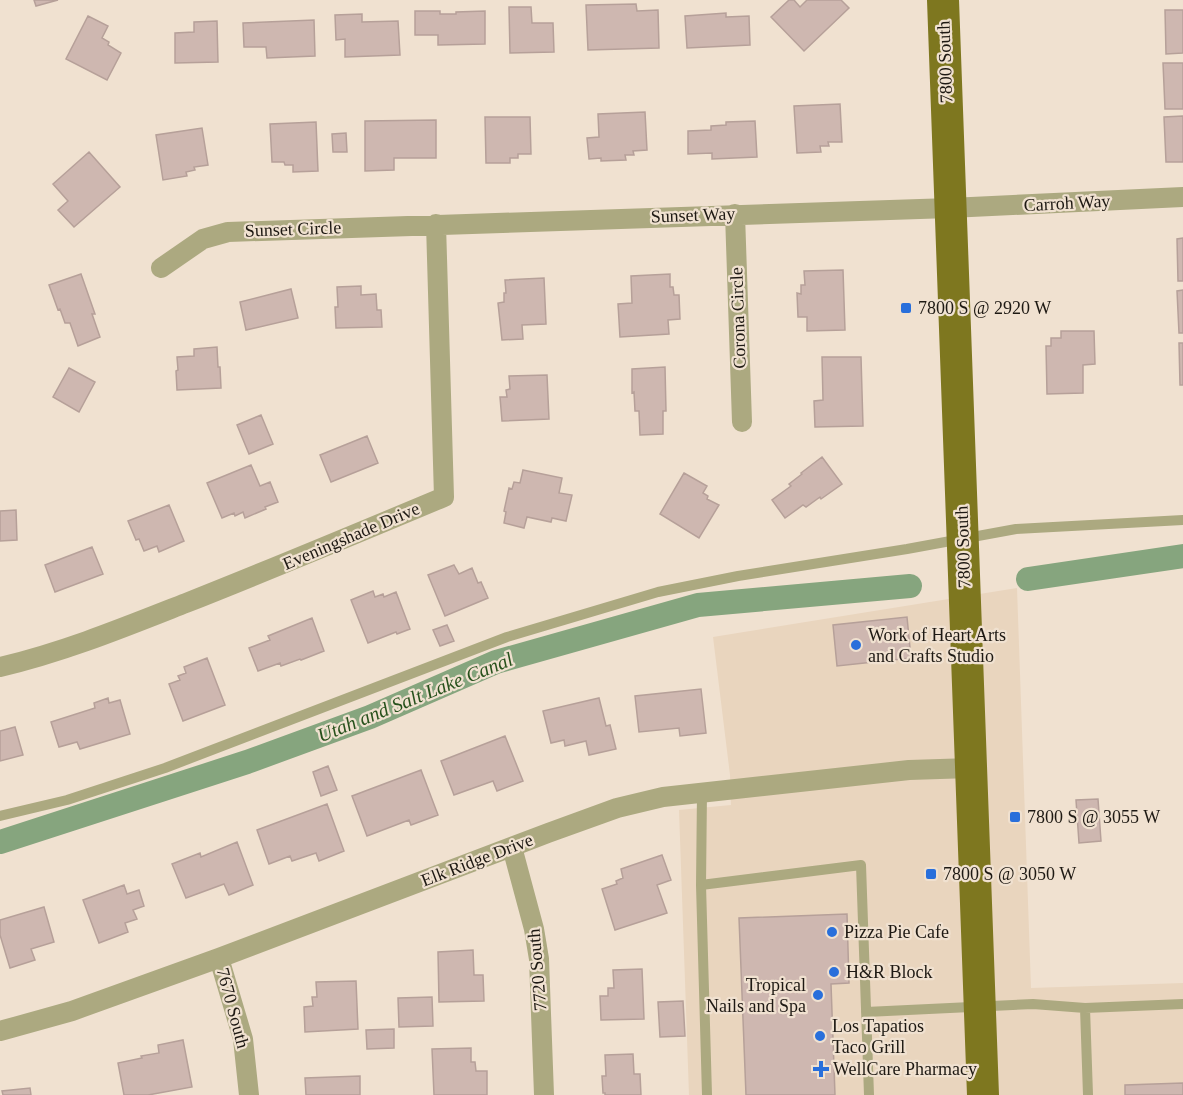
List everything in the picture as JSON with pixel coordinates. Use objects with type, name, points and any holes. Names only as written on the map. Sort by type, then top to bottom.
[{"type":"main road","name":"7800 South","points":[[943,0],[983,1095]]},
{"type":"street","name":"Carroh Way","points":[[951,208],[1183,197]]},
{"type":"street","name":"Sunset Way","points":[[436,224],[951,208]]},
{"type":"street","name":"Corona Circle","points":[[735,214],[742,422]]},
{"type":"street","name":"Sunset Circle","points":[[161,268],[203,238],[228,232],[436,224]]},
{"type":"street","name":"Eveningshade Drive","points":[[0,667],[121,629],[444,497],[436,224]]},
{"type":"street","name":"Elk Ridge Drive","points":[[0,1031],[72,1011],[219,958],[617,808],[663,796],[909,770],[971,768]]},
{"type":"street","name":"7720 South","points":[[512,848],[534,929],[539,959],[544,1095]]},
{"type":"street","name":"7670 South","points":[[219,958],[243,1039],[249,1095]]},
{"type":"lane","points":[[0,816],[67,800],[165,768],[507,637],[658,592],[738,576],[1016,529],[1183,520]]},
{"type":"lane","points":[[702,792],[701,885],[707,1095]]},
{"type":"lane","points":[[701,885],[861,866],[869,1095]]},
{"type":"lane","points":[[866,1012],[1033,1004],[1085,1008],[1183,1004]]},
{"type":"lane","points":[[1085,1008],[1088,1095]]},
{"type":"shaded area","points":[[1017,588],[1031,988],[1183,983],[1183,1095],[689,1095],[679,810],[731,805],[730,775],[713,637]]},
{"type":"building","points":[[34,0],[58,0],[36,6]]},
{"type":"building","points":[[789,0],[794,0],[800,7],[807,0],[841,0],[849,8],[804,51],[771,17]]},
{"type":"building","points":[[636,4],[637,11],[658,10],[659,48],[588,50],[586,5]]},
{"type":"building","points":[[509,7],[531,7],[532,23],[553,23],[554,52],[510,53]]},
{"type":"building","points":[[1165,10],[1183,10],[1183,53],[1166,54]]},
{"type":"building","points":[[415,11],[440,11],[440,14],[456,14],[456,12],[485,11],[485,44],[438,45],[438,35],[415,35]]},
{"type":"building","points":[[726,13],[726,17],[749,16],[750,45],[687,48],[685,16]]},
{"type":"building","points":[[362,14],[362,22],[398,21],[400,55],[345,57],[345,39],[336,40],[335,15]]},
{"type":"building","points":[[88,16],[108,26],[102,38],[121,53],[107,80],[66,59]]},
{"type":"building","points":[[314,20],[315,56],[267,58],[266,47],[244,47],[243,23]]},
{"type":"building","points":[[217,21],[218,62],[175,63],[175,33],[194,32],[194,22]]},
{"type":"building","points":[[1163,63],[1183,63],[1183,109],[1165,109]]},
{"type":"building","points":[[840,104],[842,142],[828,142],[829,146],[820,146],[821,152],[797,153],[794,106]]},
{"type":"building","points":[[645,112],[647,150],[633,151],[634,155],[625,155],[626,160],[589,159],[587,138],[599,137],[598,114]]},
{"type":"building","points":[[1183,116],[1183,162],[1166,162],[1164,117]]},
{"type":"building","points":[[485,117],[530,117],[531,154],[518,154],[518,158],[510,158],[510,163],[486,163]]},
{"type":"building","points":[[436,120],[436,158],[394,158],[394,170],[365,171],[365,121]]},
{"type":"building","points":[[755,121],[757,157],[712,159],[712,153],[688,154],[688,131],[711,130],[711,126],[726,125],[726,122]]},
{"type":"building","points":[[316,122],[318,171],[293,172],[293,165],[272,162],[270,124]]},
{"type":"building","points":[[202,128],[208,165],[194,167],[195,170],[186,172],[187,176],[163,180],[156,135]]},
{"type":"building","points":[[346,133],[347,152],[333,152],[332,134]]},
{"type":"building","points":[[89,152],[120,187],[74,227],[58,210],[68,201],[53,184]]},
{"type":"building","points":[[1183,238],[1183,281],[1178,281],[1177,239]]},
{"type":"building","points":[[843,270],[845,330],[807,331],[807,317],[798,317],[797,293],[801,294],[801,285],[805,285],[804,271]]},
{"type":"building","points":[[81,274],[95,314],[92,314],[100,337],[78,346],[70,323],[65,323],[49,285]]},
{"type":"building","points":[[670,274],[670,287],[673,287],[674,295],[679,295],[680,319],[668,320],[669,334],[620,337],[618,304],[632,303],[631,276]]},
{"type":"building","points":[[544,278],[546,324],[522,325],[523,339],[502,340],[498,303],[504,302],[505,280]]},
{"type":"building","points":[[361,286],[361,295],[376,294],[377,310],[381,310],[382,327],[336,328],[337,287]]},
{"type":"building","points":[[291,289],[298,318],[246,330],[240,302]]},
{"type":"building","points":[[1183,290],[1183,333],[1179,333],[1177,291]]},
{"type":"building","points":[[1061,331],[1094,331],[1095,364],[1083,365],[1083,393],[1047,394],[1046,346],[1051,346],[1051,338],[1061,338]]},
{"type":"building","points":[[1179,343],[1183,343],[1183,385],[1180,385]]},
{"type":"building","points":[[217,347],[221,388],[177,390],[177,357],[194,356],[194,349]]},
{"type":"building","points":[[822,357],[861,357],[863,426],[815,427],[814,401],[823,400]]},
{"type":"building","points":[[665,367],[666,411],[663,411],[663,434],[640,435],[639,411],[635,411],[634,392],[632,393],[632,369]]},
{"type":"building","points":[[69,368],[95,382],[79,412],[53,397]]},
{"type":"building","points":[[547,375],[549,419],[502,421],[500,397],[507,397],[506,390],[510,389],[509,376]]},
{"type":"building","points":[[261,415],[273,444],[249,454],[237,425]]},
{"type":"building","points":[[367,436],[378,463],[331,482],[320,455]]},
{"type":"building","points":[[822,457],[842,484],[821,499],[820,497],[806,507],[803,505],[785,518],[772,500]]},
{"type":"building","points":[[251,465],[260,486],[270,482],[278,502],[245,518],[243,512],[222,518],[207,483]]},
{"type":"building","points":[[523,470],[562,478],[559,493],[572,495],[566,521],[552,518],[551,522],[527,517],[524,528],[504,523],[509,488],[512,489],[514,482],[520,483]]},
{"type":"building","points":[[684,473],[707,486],[703,493],[708,496],[707,499],[719,505],[699,538],[660,514]]},
{"type":"building","points":[[169,505],[184,541],[159,552],[157,546],[144,551],[139,539],[136,540],[128,521]]},
{"type":"building","points":[[16,510],[17,540],[0,541],[0,511]]},
{"type":"building","points":[[92,547],[103,574],[55,592],[45,565]]},
{"type":"building","points":[[454,565],[459,574],[472,568],[488,598],[445,616],[428,575]]},
{"type":"building","points":[[373,591],[375,597],[383,594],[384,597],[396,592],[410,629],[368,643],[351,600]]},
{"type":"building","points":[[907,617],[911,658],[837,666],[833,625]]},
{"type":"building","points":[[312,618],[324,651],[301,660],[281,666],[280,663],[258,671],[249,648],[270,640],[268,636]]},
{"type":"building","points":[[447,625],[454,641],[440,646],[433,630]]},
{"type":"building","points":[[207,658],[225,705],[183,721],[169,684],[180,680],[178,676],[186,673],[184,667]]},
{"type":"building","points":[[701,689],[706,733],[680,736],[679,728],[639,732],[635,696]]},
{"type":"building","points":[[108,698],[109,703],[120,700],[130,734],[80,749],[77,742],[59,747],[51,722],[95,708],[94,703]]},
{"type":"building","points":[[599,698],[606,726],[610,725],[616,749],[589,755],[586,741],[565,746],[564,740],[551,743],[543,711]]},
{"type":"building","points":[[15,727],[23,755],[0,761],[0,731]]},
{"type":"building","points":[[505,736],[523,781],[497,791],[493,781],[454,795],[441,761]]},
{"type":"building","points":[[328,766],[337,790],[321,796],[313,772]]},
{"type":"building","points":[[421,770],[438,815],[411,825],[409,820],[367,836],[352,796]]},
{"type":"building","points":[[1098,799],[1101,841],[1079,843],[1076,800]]},
{"type":"building","points":[[327,804],[344,851],[319,861],[316,853],[292,861],[290,856],[269,864],[257,830]]},
{"type":"building","points":[[237,842],[253,885],[229,895],[224,884],[186,898],[172,864],[200,853],[201,857]]},
{"type":"building","points":[[662,855],[671,880],[657,885],[667,913],[615,930],[602,889],[617,884],[616,881],[623,878],[621,869]]},
{"type":"building","points":[[124,885],[127,894],[139,890],[144,906],[133,910],[137,919],[125,923],[128,932],[99,943],[83,900]]},
{"type":"building","points":[[44,907],[54,942],[31,949],[35,960],[10,968],[0,935],[0,920]]},
{"type":"building","points":[[847,914],[849,983],[831,984],[835,1095],[746,1095],[739,918]]},
{"type":"building","points":[[473,950],[474,975],[483,975],[484,1001],[439,1002],[438,952]]},
{"type":"building","points":[[642,969],[644,1019],[601,1020],[600,996],[608,996],[608,988],[614,988],[613,970]]},
{"type":"building","points":[[356,981],[358,1029],[305,1032],[304,1007],[313,1006],[312,997],[317,997],[316,982]]},
{"type":"building","points":[[432,997],[433,1026],[399,1027],[398,998]]},
{"type":"building","points":[[683,1001],[685,1036],[660,1037],[658,1002]]},
{"type":"building","points":[[394,1029],[394,1048],[367,1049],[366,1030]]},
{"type":"building","points":[[183,1040],[192,1087],[148,1095],[124,1095],[118,1063],[159,1053],[158,1045]]},
{"type":"building","points":[[471,1048],[471,1062],[475,1062],[476,1071],[487,1071],[487,1095],[434,1095],[432,1049]]},
{"type":"building","points":[[633,1054],[634,1074],[640,1074],[641,1095],[605,1095],[602,1076],[606,1076],[605,1055]]},
{"type":"building","points":[[360,1076],[360,1095],[306,1095],[305,1078]]},
{"type":"building","points":[[1183,1083],[1183,1095],[1125,1095],[1125,1085]]},
{"type":"building","points":[[30,1088],[31,1095],[3,1095],[2,1091]]},
{"type":"waterway","name":"Utah and Salt Lake Canal","points":[[1028,579],[1183,556]]},
{"type":"waterway","name":"Utah and Salt Lake Canal","points":[[0,842],[247,762],[370,717],[496,662],[698,605],[910,586]]},
{"type":"place","name":"7800 S @ 2920 W","points":[[906,308]]},
{"type":"place","name":"Work of Heart Arts and Crafts Studio","points":[[856,645]]},
{"type":"place","name":"7800 S @ 3055 W","points":[[1015,817]]},
{"type":"place","name":"7800 S @ 3050 W","points":[[931,874]]},
{"type":"place","name":"Pizza Pie Cafe","points":[[832,932]]},
{"type":"place","name":"H&R Block","points":[[834,972]]},
{"type":"place","name":"Tropical Nails and Spa","points":[[818,995]]},
{"type":"place","name":"Los Tapatios Taco Grill","points":[[820,1036]]},
{"type":"place","name":"WellCare Pharmacy","points":[[821,1069]]}]
